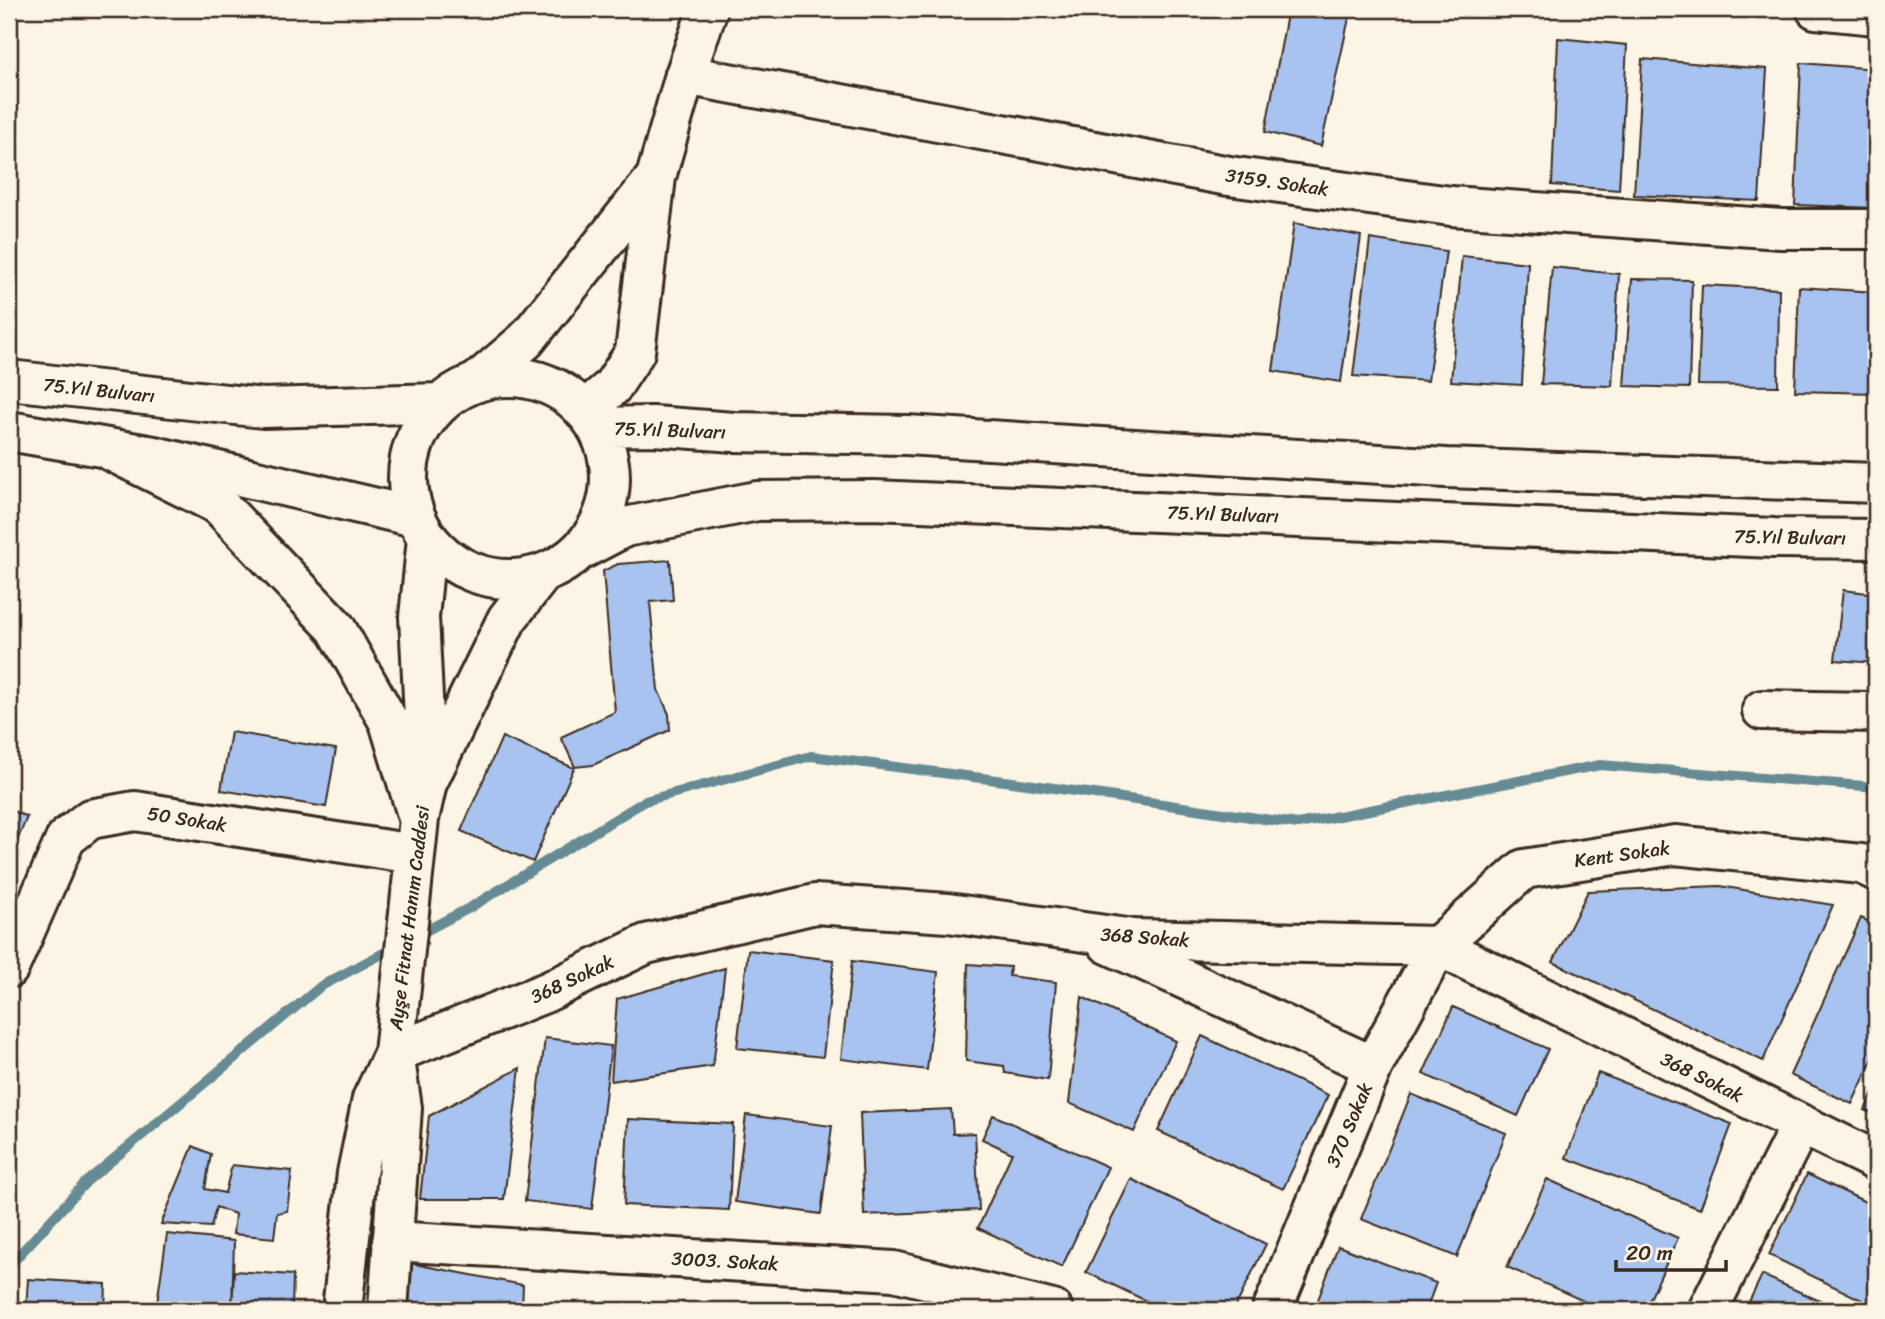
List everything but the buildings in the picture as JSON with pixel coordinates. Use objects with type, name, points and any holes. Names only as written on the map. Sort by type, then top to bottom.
[{"type":"street","points":[[590,419],[635,352],[656,177],[685,75],[708,9]]},
{"type":"street","points":[[1816,9],[1876,15]]},
{"type":"street","name":"3159. Sokak","points":[[685,75],[1230,176],[1451,206],[1781,229],[1876,229]]},
{"type":"street","points":[[477,382],[506,377],[535,380],[562,392],[590,419],[608,459],[609,493],[599,524],[579,551],[542,573],[511,579],[479,575],[450,560],[421,527],[408,487],[410,456],[421,426],[441,403],[477,382],[526,340],[656,177]]},
{"type":"street","name":"75.Yıl Bulvarı","points":[[9,380],[262,408],[441,403]]},
{"type":"street","name":"75.Yıl Bulvarı","points":[[590,419],[734,432],[906,435],[1446,468],[1876,483]]},
{"type":"street","points":[[9,431],[154,456],[421,527]]},
{"type":"street","points":[[105,448],[219,505],[336,628],[389,722],[420,819]]},
{"type":"street","name":"75.Yıl Bulvarı","points":[[579,551],[625,527],[757,501],[874,500],[1760,538],[1876,539]]},
{"type":"street","name":"Ayşe Fitnat Hanım Caddesi","points":[[388,1310],[402,1108],[394,1054],[420,819],[421,527]]},
{"type":"street","name":"Ayşe Fitnat Hanım Caddesi","points":[[420,819],[507,620],[542,573]]},
{"type":"street","points":[[1762,710],[1876,712]]},
{"type":"street","name":"50 Sokak","points":[[9,968],[66,838],[89,819],[135,811],[420,819]]},
{"type":"street","name":"Kent Sokak","points":[[1438,946],[1524,869],[1675,845],[1861,864],[1876,871]]},
{"type":"street","name":"368 Sokak","points":[[394,1054],[547,992],[646,944],[816,904],[948,914],[1134,939],[1438,946],[1876,1161]]},
{"type":"street","points":[[1081,932],[1373,1066]]},
{"type":"street","name":"370 Sokak","points":[[1272,1310],[1373,1066],[1438,946]]},
{"type":"street","name":"Ayşe Fitnat Hanım Caddesi","points":[[342,1310],[357,1173],[372,1099],[394,1054]]},
{"type":"street","points":[[1708,1310],[1800,1126]]},
{"type":"street","name":"3003. Sokak","points":[[392,1241],[894,1271],[1054,1310]]},
{"type":"waterway","points":[[414,937],[471,907],[645,801],[811,756],[1020,783],[1298,824],[1600,765],[1876,787]]},
{"type":"waterway","points":[[9,1266],[86,1182],[321,986],[397,946]]}]
